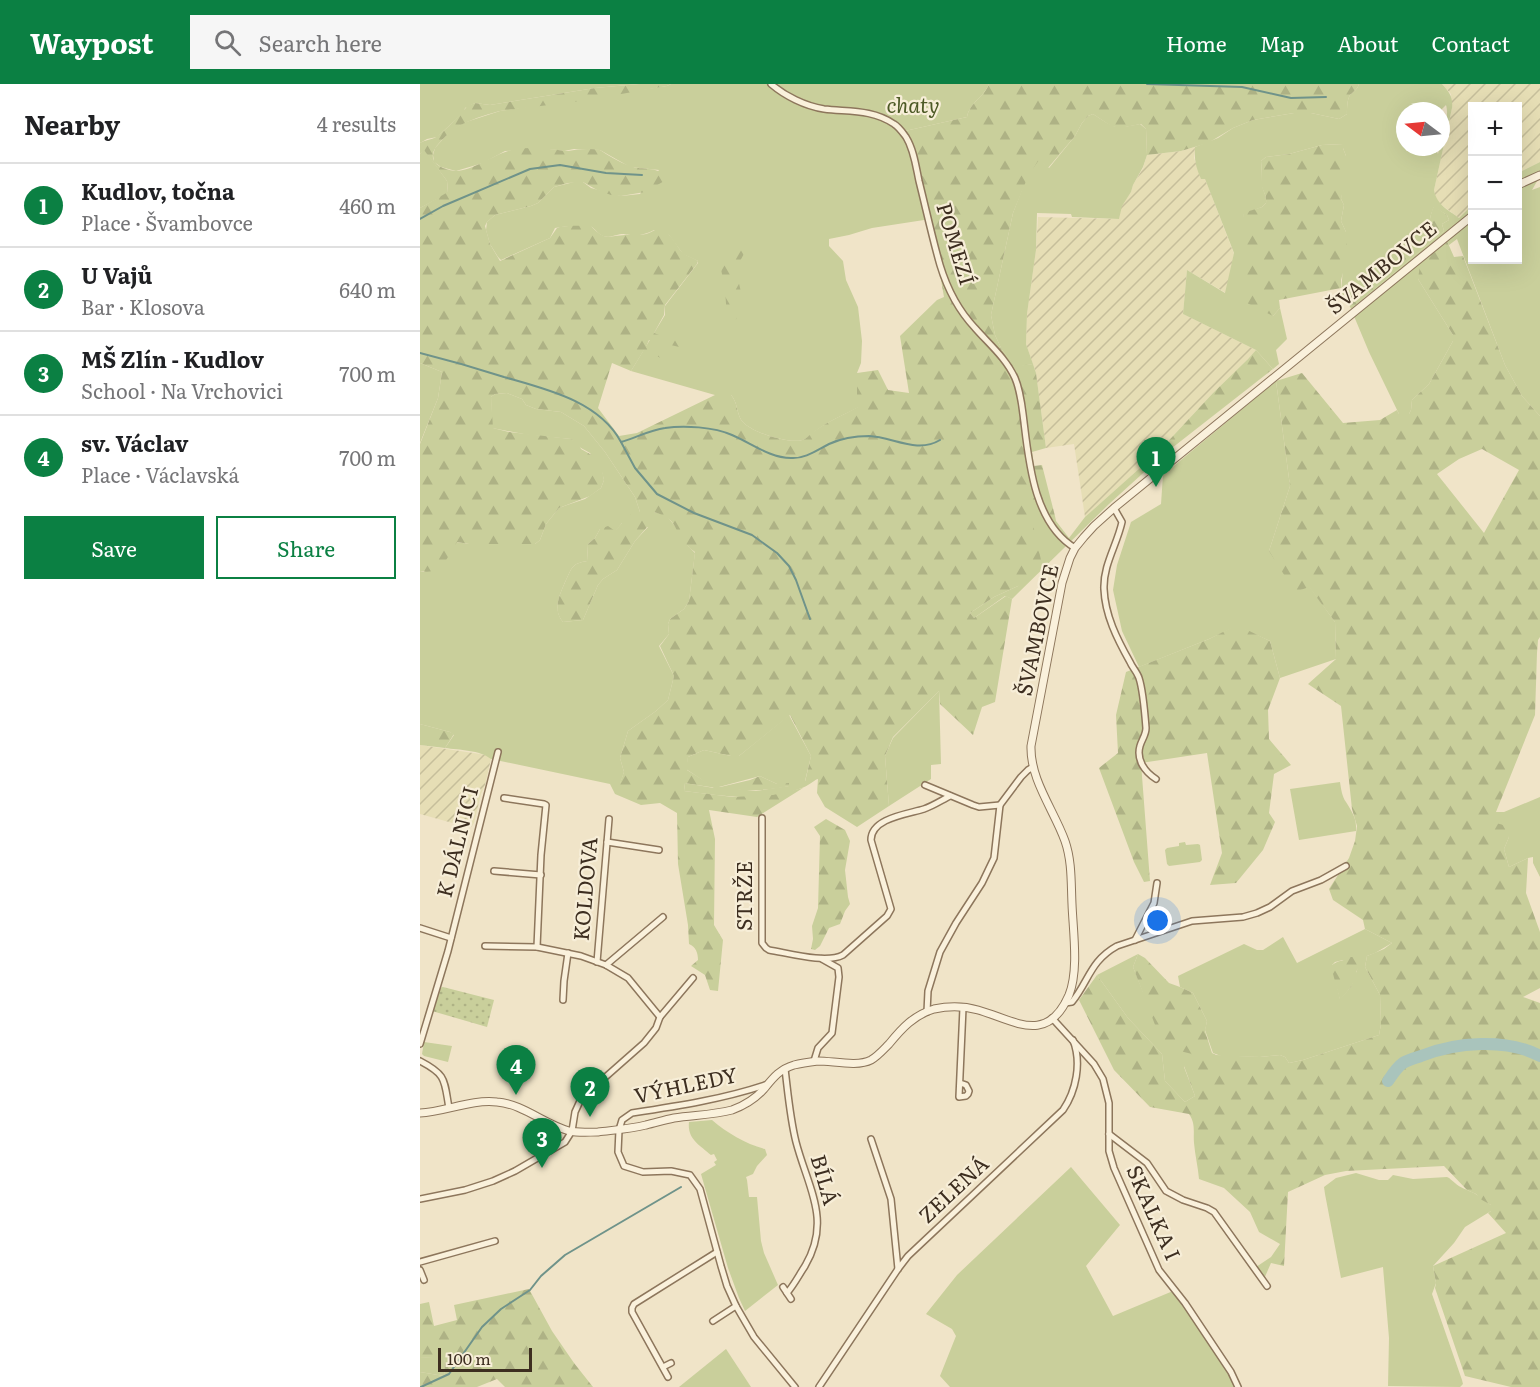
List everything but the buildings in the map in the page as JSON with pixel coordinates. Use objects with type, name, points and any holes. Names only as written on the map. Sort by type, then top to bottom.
[{"type":"street","name":"POMEZÍ","points":[[771,84],[804,104],[878,116],[894,124],[906,137],[914,157],[941,268],[950,291],[960,309],[1015,378],[1020,394],[1034,487],[1054,530],[1075,548]]},
{"type":"street","points":[[1522,182],[1540,175]]},
{"type":"street","name":"ŠVAMBOVCE","points":[[1065,1003],[1073,978],[1074,956],[1070,861],[1068,850],[1033,767],[1031,746],[1062,583],[1075,548],[1114,508],[1468,220]]},
{"type":"street","points":[[1114,508],[1122,522],[1106,569],[1105,603],[1117,637],[1139,677],[1146,728],[1139,755],[1143,767],[1156,779]]},
{"type":"street","name":"K DÁLNICI","points":[[420,1044],[448,951],[498,752]]},
{"type":"street","points":[[927,1012],[928,991],[940,952],[982,883],[994,858],[1000,805],[1021,777],[1033,767]]},
{"type":"street","points":[[925,785],[979,807],[1000,805]]},
{"type":"street","name":"STRŽE","points":[[762,818],[762,943],[769,950],[821,958],[841,957],[890,913],[891,904],[870,840],[873,830],[895,816],[926,808],[950,796]]},
{"type":"street","points":[[504,798],[546,805],[537,947]]},
{"type":"street","name":"KOLDOVA","points":[[597,962],[609,819]]},
{"type":"street","points":[[607,842],[659,850]]},
{"type":"street","points":[[420,1113],[483,1102],[499,1102],[516,1107],[563,1129],[586,1132],[619,1130],[729,1110],[748,1102],[785,1069],[814,1061],[857,1063],[868,1061],[880,1053],[906,1024],[927,1012],[944,1008],[963,1008],[981,1011],[1011,1023],[1026,1026],[1041,1024],[1052,1018],[1065,1003],[1072,1002],[1093,968],[1107,951],[1192,921],[1243,917],[1257,913],[1270,908],[1292,891],[1321,880],[1346,866]]},
{"type":"street","points":[[494,871],[541,875]]},
{"type":"street","points":[[1135,940],[1154,903],[1156,883]]},
{"type":"street","points":[[606,965],[663,917]]},
{"type":"street","points":[[420,928],[451,938]]},
{"type":"street","points":[[485,946],[537,947],[568,953],[606,965],[628,978],[660,1017]]},
{"type":"street","points":[[563,1000],[568,953]]},
{"type":"street","points":[[814,1061],[820,1045],[832,1033],[839,976],[838,968],[821,958]]},
{"type":"street","points":[[420,1199],[465,1190],[493,1181],[561,1145],[572,1131],[575,1112],[580,1101],[644,1043],[656,1028],[660,1017],[693,978]]},
{"type":"street","points":[[960,1083],[963,1008]]},
{"type":"street","points":[[1052,1018],[1073,1041]]},
{"type":"street","name":"SKALKA I","points":[[1073,1041],[1094,1064],[1103,1079],[1109,1103],[1109,1151],[1114,1168],[1159,1269],[1185,1303],[1231,1372],[1238,1387]]},
{"type":"street","name":"ZELENÁ","points":[[819,1387],[908,1256],[1063,1110],[1071,1097],[1075,1078],[1077,1053],[1073,1041]]},
{"type":"street","points":[[420,1061],[440,1073],[444,1080],[449,1108]]},
{"type":"street","name":"BÍLÁ","points":[[785,1069],[794,1135],[816,1205],[818,1221],[811,1255],[787,1293]]},
{"type":"street","name":"VÝHLEDY","points":[[619,1130],[622,1120],[632,1113],[715,1099],[768,1084]]},
{"type":"street","points":[[619,1130],[618,1152],[624,1166],[643,1172],[690,1175],[700,1189],[727,1286],[735,1306],[754,1338],[795,1387]]},
{"type":"street","points":[[1109,1134],[1147,1163],[1166,1191],[1214,1212],[1268,1286]]},
{"type":"street","points":[[871,1139],[891,1199],[897,1269]]},
{"type":"street","points":[[420,1262],[495,1241]]},
{"type":"street","points":[[668,1377],[632,1312],[632,1308],[717,1252]]},
{"type":"street","points":[[420,1270],[424,1280]]},
{"type":"street","points":[[783,1287],[791,1299]]},
{"type":"street","points":[[712,1321],[735,1306]]},
{"type":"street","points":[[663,1367],[671,1363]]},
{"type":"shaded area","points":[[1442,84],[1540,84],[1540,162],[1522,171],[1522,102],[1468,102],[1468,209],[1459,218],[1439,203],[1434,190],[1441,156],[1450,156],[1451,94]]},
{"type":"shaded area","points":[[1195,147],[1194,158],[1201,178],[1205,179],[1234,254],[1226,293],[1187,270],[1183,314],[1256,350],[1159,451],[1085,517],[1074,444],[1046,448],[1036,373],[1026,344],[1027,314],[1038,217],[1119,219],[1121,206],[1131,192],[1147,155]]},
{"type":"shaded area","points":[[420,745],[480,754],[489,756],[491,759],[471,827],[420,814]]},
{"type":"green space","points":[[420,84],[639,84],[595,88],[490,105],[475,103],[465,108],[464,112],[437,137],[420,143]]},
{"type":"green space","name":"chaty","points":[[671,84],[989,84],[971,107],[967,117],[905,131],[930,220],[872,228],[829,239],[829,246],[843,261],[846,280],[858,307],[862,341],[861,363],[857,373],[859,407],[824,425],[807,438],[796,441],[781,439],[750,427],[740,418],[731,395],[715,395],[631,371],[665,315],[665,306],[698,263],[683,254],[669,235],[654,230],[640,235],[622,234],[606,237],[589,226],[558,227],[555,228],[550,238],[501,260],[490,244],[486,230],[487,222],[495,215],[538,203],[554,187],[583,182],[591,188],[621,196],[640,194],[659,170],[630,167],[600,150],[574,149],[505,151],[483,163],[456,171],[441,167],[434,162],[435,148],[451,130],[466,122],[500,111]]},
{"type":"green space","points":[[671,84],[581,101],[500,111],[484,116],[463,124],[449,133],[436,148],[433,154],[434,162],[440,167],[456,171],[517,149],[539,148],[568,151],[592,149],[600,150],[630,166],[662,173],[666,180],[645,192],[621,196],[597,190],[583,182],[554,187],[538,203],[495,215],[487,222],[485,226],[490,244],[500,261],[550,238],[560,227],[591,226],[603,236],[643,234],[659,229],[665,232],[671,236],[683,253],[698,261],[665,305],[664,315],[654,333],[697,342],[694,348],[688,349],[649,340],[646,347],[670,353],[668,359],[642,356],[644,350],[631,371],[612,363],[598,408],[619,436],[637,433],[715,395],[731,395],[740,418],[745,424],[772,437],[796,441],[805,439],[824,425],[858,407],[857,373],[878,370],[888,390],[909,393],[900,336],[937,300],[944,297],[924,192],[905,131],[967,117],[971,107],[989,84],[1359,84],[1349,97],[1347,114],[1339,119],[1311,113],[1294,113],[1253,120],[1233,128],[1208,143],[1181,151],[1147,155],[1146,129],[1141,124],[1120,128],[1111,126],[1093,114],[1082,123],[1075,136],[1048,168],[1039,160],[1029,174],[1013,213],[991,315],[995,335],[1002,350],[1016,366],[1033,364],[1036,373],[1046,448],[1032,452],[1034,466],[1042,465],[1055,516],[1031,516],[1041,560],[1018,586],[994,597],[970,613],[974,618],[1006,596],[1012,599],[995,702],[982,707],[973,735],[940,704],[939,691],[893,737],[885,756],[889,806],[857,827],[825,807],[817,793],[818,779],[805,782],[811,756],[790,715],[739,756],[704,750],[688,757],[687,770],[715,788],[685,783],[684,791],[733,797],[773,795],[803,788],[757,817],[709,810],[715,839],[714,925],[723,940],[718,991],[710,990],[705,975],[691,966],[698,960],[698,957],[695,949],[689,944],[678,864],[677,813],[660,803],[641,805],[615,794],[610,784],[620,783],[624,772],[620,758],[628,731],[668,700],[674,676],[660,646],[669,634],[670,619],[684,609],[689,601],[695,552],[683,541],[672,523],[663,515],[654,512],[650,514],[640,512],[635,497],[605,452],[584,426],[561,412],[536,409],[526,405],[522,399],[507,393],[495,394],[491,397],[493,428],[571,439],[579,444],[581,449],[599,459],[604,480],[601,488],[590,496],[559,508],[546,524],[540,540],[535,544],[457,542],[439,568],[434,571],[420,571],[420,444],[438,398],[442,372],[420,363],[420,208],[448,192],[447,181],[424,150],[420,154],[420,143],[437,136],[452,124],[467,106],[475,103],[490,105],[595,88]]},
{"type":"green space","points":[[1359,84],[1442,84],[1449,93],[1452,101],[1450,117],[1450,102],[1396,102],[1396,156],[1441,156],[1434,190],[1435,195],[1440,203],[1459,218],[1468,209],[1468,264],[1522,264],[1522,171],[1540,162],[1540,176],[1532,190],[1540,187],[1540,416],[1522,396],[1505,365],[1457,239],[1449,245],[1447,241],[1418,279],[1453,335],[1453,341],[1429,384],[1412,400],[1409,414],[1399,414],[1351,309],[1444,231],[1442,224],[1449,220],[1447,215],[1434,207],[1424,241],[1344,300],[1341,292],[1346,232],[1341,221],[1346,156],[1343,144],[1322,145],[1289,154],[1266,157],[1261,161],[1262,186],[1266,203],[1262,207],[1243,214],[1273,316],[1280,308],[1287,339],[1276,350],[1279,364],[1273,369],[1256,350],[1183,314],[1187,270],[1225,293],[1234,253],[1205,179],[1201,179],[1198,171],[1195,147],[1253,120],[1294,113],[1311,113],[1339,119],[1347,114],[1349,97]]},
{"type":"green space","points":[[1093,114],[1115,126],[1140,124],[1146,129],[1147,155],[1131,192],[1122,206],[1119,219],[1037,213],[1036,250],[1027,314],[1026,344],[1033,364],[1016,367],[1002,350],[995,335],[991,315],[1013,213],[1028,174],[1039,159],[1049,168],[1075,136],[1082,123]]},
{"type":"green space","points":[[1343,144],[1348,167],[1341,199],[1344,205],[1341,221],[1346,232],[1347,259],[1341,288],[1279,300],[1280,308],[1273,316],[1247,303],[1243,213],[1262,207],[1266,203],[1261,183],[1261,161],[1266,157],[1289,154],[1322,145]]},
{"type":"green space","points":[[424,149],[447,181],[448,193],[420,208],[420,154]]},
{"type":"green space","points":[[1434,206],[1447,215],[1449,220],[1442,224],[1444,231],[1351,309],[1346,298],[1424,241]]},
{"type":"green space","points":[[1447,241],[1454,257],[1463,256],[1505,365],[1522,396],[1540,416],[1540,637],[1537,653],[1535,715],[1496,812],[1496,823],[1507,826],[1509,837],[1504,849],[1509,867],[1528,858],[1526,893],[1540,932],[1540,988],[1523,997],[1540,1003],[1540,1387],[1511,1387],[1465,1376],[1435,1288],[1433,1266],[1506,1233],[1488,1213],[1491,1211],[1491,1205],[1467,1190],[1444,1166],[1346,1171],[1325,1175],[1288,1192],[1284,1266],[1271,1263],[1264,1279],[1256,1267],[1271,1257],[1280,1244],[1259,1232],[1250,1212],[1224,1188],[1199,1179],[1193,1125],[1189,1114],[1150,1107],[1114,1070],[1079,1000],[1097,975],[1128,1018],[1162,1054],[1165,1081],[1185,1102],[1195,1096],[1184,1066],[1192,1054],[1172,1049],[1157,1030],[1133,967],[1138,954],[1145,958],[1169,983],[1193,993],[1207,1021],[1205,1031],[1212,1053],[1216,1055],[1260,1057],[1280,1055],[1285,1057],[1289,1063],[1379,1035],[1380,995],[1365,967],[1367,956],[1392,943],[1365,929],[1363,920],[1333,900],[1329,889],[1349,858],[1357,826],[1352,809],[1341,706],[1308,684],[1336,659],[1335,622],[1309,587],[1295,592],[1269,551],[1290,486],[1276,381],[1302,373],[1343,423],[1380,420],[1397,410],[1399,414],[1409,414],[1412,400],[1429,384],[1453,341],[1453,335],[1418,279],[1420,265]],"holes":[[[1482,449],[1519,470],[1484,533],[1437,474],[1459,459]]]},
{"type":"green space","points":[[741,247],[746,250],[736,271],[742,298],[735,326],[732,327],[727,318],[720,264],[725,249]]},
{"type":"green space","points":[[1256,350],[1273,369],[1163,455],[1159,451]]},
{"type":"green space","points":[[420,363],[442,372],[438,398],[420,443]]},
{"type":"green space","points":[[1276,381],[1290,486],[1269,551],[1309,586],[1335,622],[1336,659],[1280,678],[1270,641],[1237,626],[1139,667],[1122,631],[1113,590],[1117,565],[1131,522],[1161,504],[1163,475]]},
{"type":"green space","points":[[507,393],[522,399],[526,405],[536,409],[561,412],[584,426],[605,452],[635,497],[640,512],[666,515],[695,553],[689,601],[684,609],[670,619],[669,634],[659,646],[674,676],[668,700],[628,731],[620,758],[624,772],[620,784],[610,784],[491,759],[475,752],[445,748],[454,735],[420,724],[420,571],[424,572],[448,555],[456,542],[535,544],[540,540],[546,524],[559,508],[585,499],[601,488],[604,480],[602,472],[590,453],[571,439],[529,435],[492,428],[491,397],[495,394]],"holes":[[[622,523],[648,527],[635,541],[617,570],[598,585],[583,620],[563,622],[558,612],[561,591],[573,567],[587,561],[588,544],[600,529],[615,532]]]},
{"type":"green space","points":[[1159,451],[1163,455],[1109,504],[1012,599],[1005,596],[974,618],[970,613],[994,597],[1018,586],[1031,516],[1055,516],[1056,521],[1069,538],[1085,517]]},
{"type":"green space","points":[[634,514],[645,518],[648,526],[635,541],[617,570],[598,585],[583,620],[563,622],[558,612],[561,591],[571,570],[579,563],[587,561],[588,544],[600,529],[608,526],[615,531],[625,516]]},
{"type":"green space","points":[[1237,625],[1270,641],[1280,678],[1268,710],[1269,739],[1291,765],[1274,774],[1269,813],[1275,822],[1263,850],[1236,883],[1210,885],[1222,853],[1207,753],[1141,763],[1150,881],[1144,882],[1134,862],[1099,768],[1118,753],[1116,715],[1126,672],[1209,639]]},
{"type":"green space","points":[[939,691],[941,764],[931,765],[931,779],[889,806],[885,756],[893,738]]},
{"type":"green space","points":[[789,715],[811,756],[805,781],[818,778],[802,788],[773,796],[743,797],[684,791],[685,783],[714,788],[686,769],[688,757],[704,750],[739,756]],"holes":[[[760,776],[777,784],[789,786],[756,791],[719,787]]]},
{"type":"green space","points":[[420,724],[454,734],[445,748],[420,745]]},
{"type":"green space","points":[[760,776],[777,784],[789,783],[789,786],[763,790],[717,788]]},
{"type":"green space","points":[[1340,782],[1344,798],[1355,819],[1356,831],[1299,840],[1290,789]]},
{"type":"green space","points":[[1540,797],[1540,877],[1533,863],[1533,857],[1509,867],[1504,849],[1509,837],[1496,824],[1496,812],[1504,812]]},
{"type":"green space","points":[[826,819],[845,830],[850,841],[845,870],[850,904],[840,924],[829,928],[820,946],[815,950],[811,949],[812,926],[818,908],[820,836],[814,827]]},
{"type":"green space","points":[[1185,842],[1186,845],[1200,845],[1202,860],[1169,866],[1165,850]]},
{"type":"green space","points":[[1365,929],[1392,943],[1367,956],[1365,967],[1380,995],[1379,1035],[1289,1063],[1285,1057],[1280,1055],[1221,1056],[1213,1053],[1205,1030],[1207,1021],[1193,993],[1180,987],[1178,976],[1244,944],[1257,950],[1263,950],[1283,937],[1297,963]],"holes":[[[1346,960],[1358,967],[1351,987],[1340,999],[1332,965],[1335,962]]]},
{"type":"green space","points":[[1138,954],[1133,967],[1143,992],[1193,1054],[1184,1067],[1195,1096],[1185,1102],[1165,1081],[1162,1054],[1128,1018],[1097,975]]},
{"type":"green space","points":[[1350,957],[1361,961],[1351,987],[1340,1000],[1332,965]]},
{"type":"green space","points":[[443,987],[494,1000],[487,1027],[432,1011],[439,988]]},
{"type":"green space","points":[[424,1042],[452,1046],[448,1062],[424,1056],[422,1054]]},
{"type":"green space","points":[[712,1120],[737,1138],[765,1149],[767,1155],[753,1174],[746,1177],[749,1197],[757,1197],[761,1241],[778,1285],[745,1311],[728,1268],[701,1174],[716,1165],[714,1162],[717,1160],[714,1154],[711,1155],[695,1141],[689,1128],[689,1122]]},
{"type":"green space","points":[[1071,1167],[1120,1225],[1086,1266],[1113,1316],[1173,1291],[1227,1371],[1235,1387],[950,1387],[940,1376],[956,1336],[952,1329],[926,1314],[957,1275]]},
{"type":"green space","points":[[1356,1173],[1379,1180],[1388,1180],[1393,1175],[1413,1179],[1447,1177],[1491,1205],[1491,1211],[1465,1227],[1433,1266],[1436,1283],[1432,1294],[1462,1380],[1463,1384],[1460,1387],[1388,1386],[1389,1338],[1383,1267],[1341,1278],[1325,1194],[1324,1187],[1336,1178]]},
{"type":"green space","points":[[529,1289],[552,1331],[593,1387],[505,1387],[497,1379],[477,1387],[420,1387],[420,1372],[444,1376],[445,1359],[420,1357],[420,1304],[429,1302],[434,1326],[457,1320],[454,1305]]},
{"type":"green space","points":[[726,1349],[751,1387],[679,1387]]},
{"type":"green space","points":[[420,1357],[445,1358],[444,1376],[420,1372]]},
{"type":"waterway","points":[[1147,84],[1242,87],[1291,98],[1326,97]]},
{"type":"waterway","points":[[420,219],[443,206],[530,169],[560,165],[606,173],[642,175]]},
{"type":"waterway","points":[[420,353],[537,386],[570,399],[599,416],[621,442],[659,429],[699,427],[725,432],[768,453],[796,458],[806,456],[834,442],[854,437],[878,437],[914,445],[931,444],[940,440]]},
{"type":"waterway","points":[[621,442],[635,468],[657,494],[694,513],[752,535],[777,553],[789,566],[810,619]]},
{"type":"waterway","points":[[1388,1081],[1405,1062],[1435,1051],[1465,1045],[1512,1046],[1540,1056]]},
{"type":"waterway","points":[[421,1387],[449,1374],[482,1327],[501,1309],[530,1290],[541,1276],[565,1255],[681,1187]]},
{"type":"place","name":"Kudlov, točna","points":[[1156,487]]},
{"type":"place","name":"sv. Václav","points":[[516,1095]]},
{"type":"place","name":"U Vajů","points":[[590,1117]]},
{"type":"place","name":"MŠ Zlín - Kudlov","points":[[542,1168]]}]
